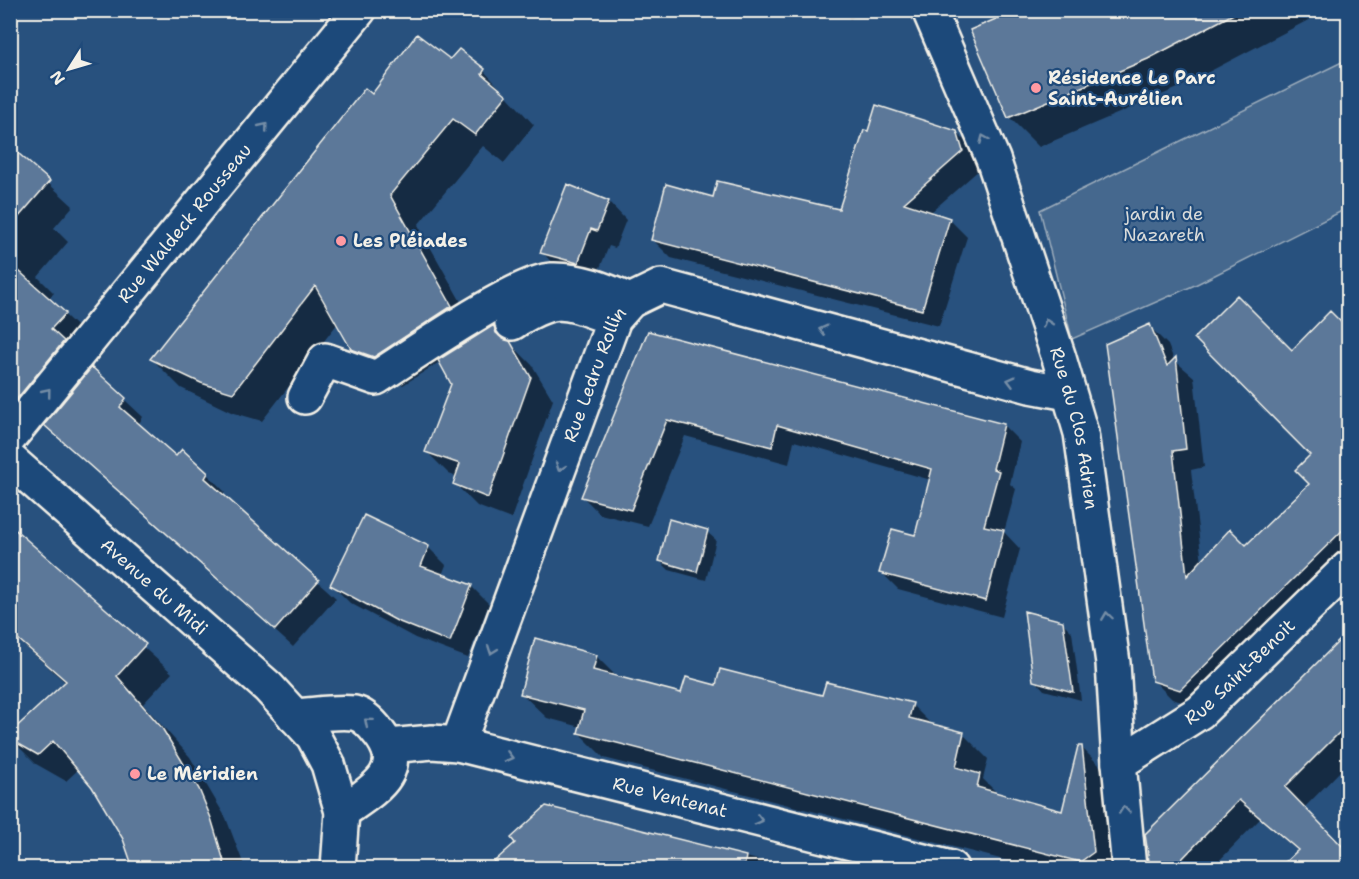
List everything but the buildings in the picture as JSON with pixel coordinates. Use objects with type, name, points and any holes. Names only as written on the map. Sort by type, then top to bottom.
[{"type":"street","name":"Rue Waldeck Rousseau","points":[[10,437],[359,10]]},
{"type":"street","name":"Rue du Clos Adrien","points":[[929,10],[993,159],[1081,433],[1112,651],[1119,763],[1130,868]]},
{"type":"street","points":[[305,397],[325,360],[376,378],[507,296],[549,279],[592,284],[622,310]]},
{"type":"street","name":"Rue Ledru Rollin","points":[[458,744],[622,310],[661,286],[1019,383],[1068,393]]},
{"type":"street","points":[[512,322],[537,306],[566,302],[622,310]]},
{"type":"street","name":"Avenue du Midi","points":[[10,460],[268,687],[313,736],[328,764],[342,812]]},
{"type":"street","name":"Rue Saint-Benoit","points":[[1119,763],[1200,712],[1348,568]]},
{"type":"street","points":[[294,716],[357,713],[372,724],[389,746],[391,764],[382,783],[342,812],[338,868]]},
{"type":"street","name":"Rue Ventenat","points":[[389,746],[432,741],[458,744],[951,868]]},
{"type":"green space","name":"jardin de Nazareth","points":[[1348,59],[1348,208],[1195,285],[1072,339],[1040,210]]},
{"type":"place","name":"Résidence Le Parc Saint-Aurélien","points":[[1036,88]]},
{"type":"place","name":"Les Pléiades","points":[[341,241]]},
{"type":"place","name":"Le Méridien","points":[[135,774]]}]
